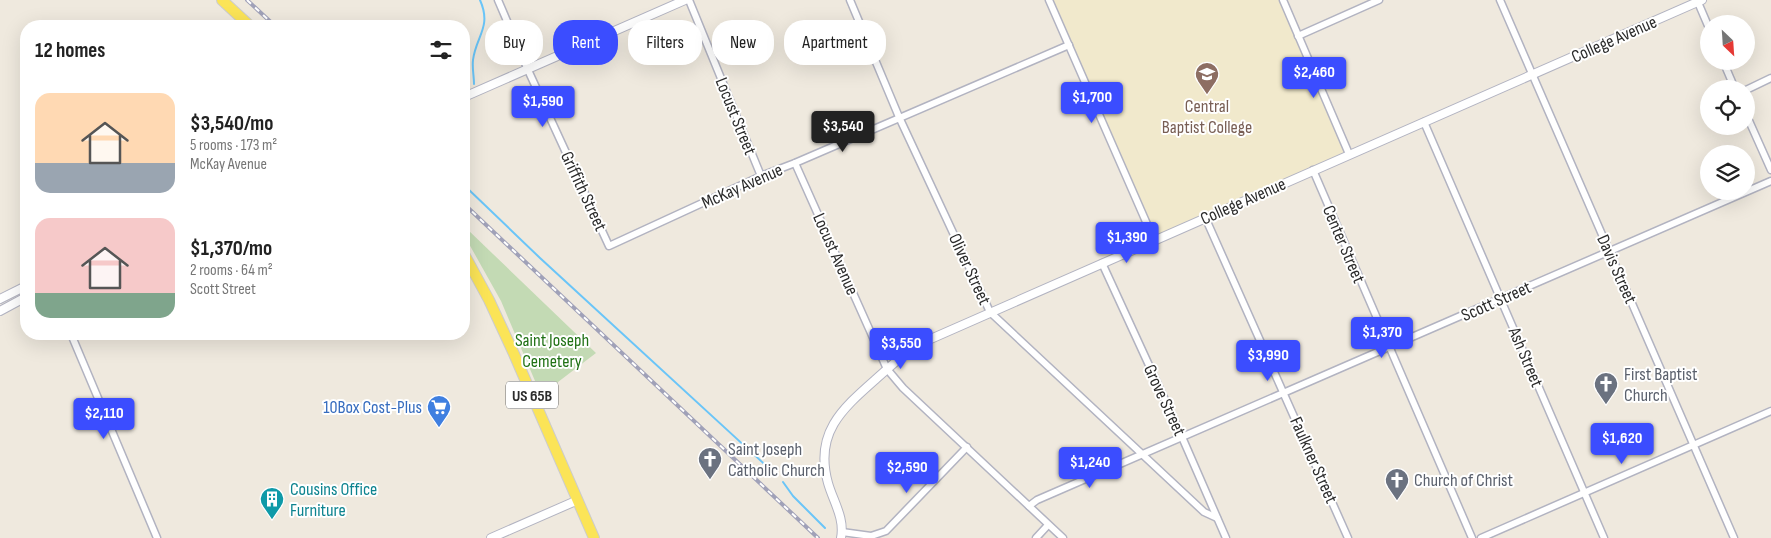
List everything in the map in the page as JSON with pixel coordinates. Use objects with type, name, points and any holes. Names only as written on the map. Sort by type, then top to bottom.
[{"type":"main road","points":[[222,0],[244,20]]},
{"type":"main road","name":"US 65B","points":[[470,265],[493,309],[594,538]]},
{"type":"street","name":"Griffith Street","points":[[498,0],[609,246]]},
{"type":"street","points":[[470,94],[687,0]]},
{"type":"street","name":"Locust Street","points":[[687,0],[761,176]]},
{"type":"street","name":"Oliver Street","points":[[850,0],[899,117],[990,312],[1204,512],[1217,518]]},
{"type":"street","points":[[1049,0],[1154,240]]},
{"type":"street","points":[[1282,0],[1349,154]]},
{"type":"street","points":[[1298,36],[1368,2],[1379,0]]},
{"type":"street","name":"Davis Street","points":[[1500,0],[1734,538]]},
{"type":"street","points":[[1699,1],[1704,15]]},
{"type":"street","name":"College Avenue","points":[[842,535],[837,506],[828,483],[824,460],[828,435],[837,416],[851,401],[899,357],[917,345],[1699,1]]},
{"type":"street","name":"McKay Avenue","points":[[609,246],[761,176],[1069,45]]},
{"type":"street","points":[[1755,86],[1771,78]]},
{"type":"street","name":"Ash Street","points":[[1424,122],[1604,538]]},
{"type":"street","points":[[1755,134],[1771,170]]},
{"type":"street","name":"Locust Avenue","points":[[795,163],[887,369],[903,388],[1062,538]]},
{"type":"street","name":"Center Street","points":[[1313,170],[1472,538]]},
{"type":"street","name":"Scott Street","points":[[1029,506],[1036,500],[1771,181]]},
{"type":"street","name":"Faulkner Street","points":[[1206,217],[1348,538]]},
{"type":"street","name":"Grove Street","points":[[1102,263],[1226,538]]},
{"type":"street","points":[[0,299],[20,289]]},
{"type":"street","points":[[0,311],[20,300]]},
{"type":"street","points":[[74,340],[157,538]]},
{"type":"street","points":[[1481,538],[1771,411]]},
{"type":"street","points":[[842,535],[871,536],[886,531],[967,447]]},
{"type":"street","points":[[491,538],[578,500]]},
{"type":"street","points":[[1036,538],[1048,525]]},
{"type":"shaded area","name":"Central Baptist College","points":[[1048,0],[1282,0],[1349,154],[1154,240]]},
{"type":"green space","name":"Saint Joseph Cemetery","points":[[470,232],[596,353],[541,395],[501,301],[470,246]]},
{"type":"waterway","points":[[474,84],[473,60],[484,25],[483,9],[480,0]]},
{"type":"waterway","points":[[470,191],[540,258],[773,472]]},
{"type":"waterway","points":[[783,482],[793,496],[825,528]]},
{"type":"railway","points":[[247,0],[269,20]]},
{"type":"railway","points":[[470,210],[818,538]]},
{"type":"place","name":"Central Baptist College","points":[[1207,95]]},
{"type":"place","name":"First Baptist Church","points":[[1606,405]]},
{"type":"place","name":"10Box Cost-Plus","points":[[439,428]]},
{"type":"place","name":"Saint Joseph Catholic Church","points":[[710,480]]},
{"type":"place","name":"Church of Christ","points":[[1397,501]]},
{"type":"place","name":"Cousins Office Furniture","points":[[272,520]]}]
